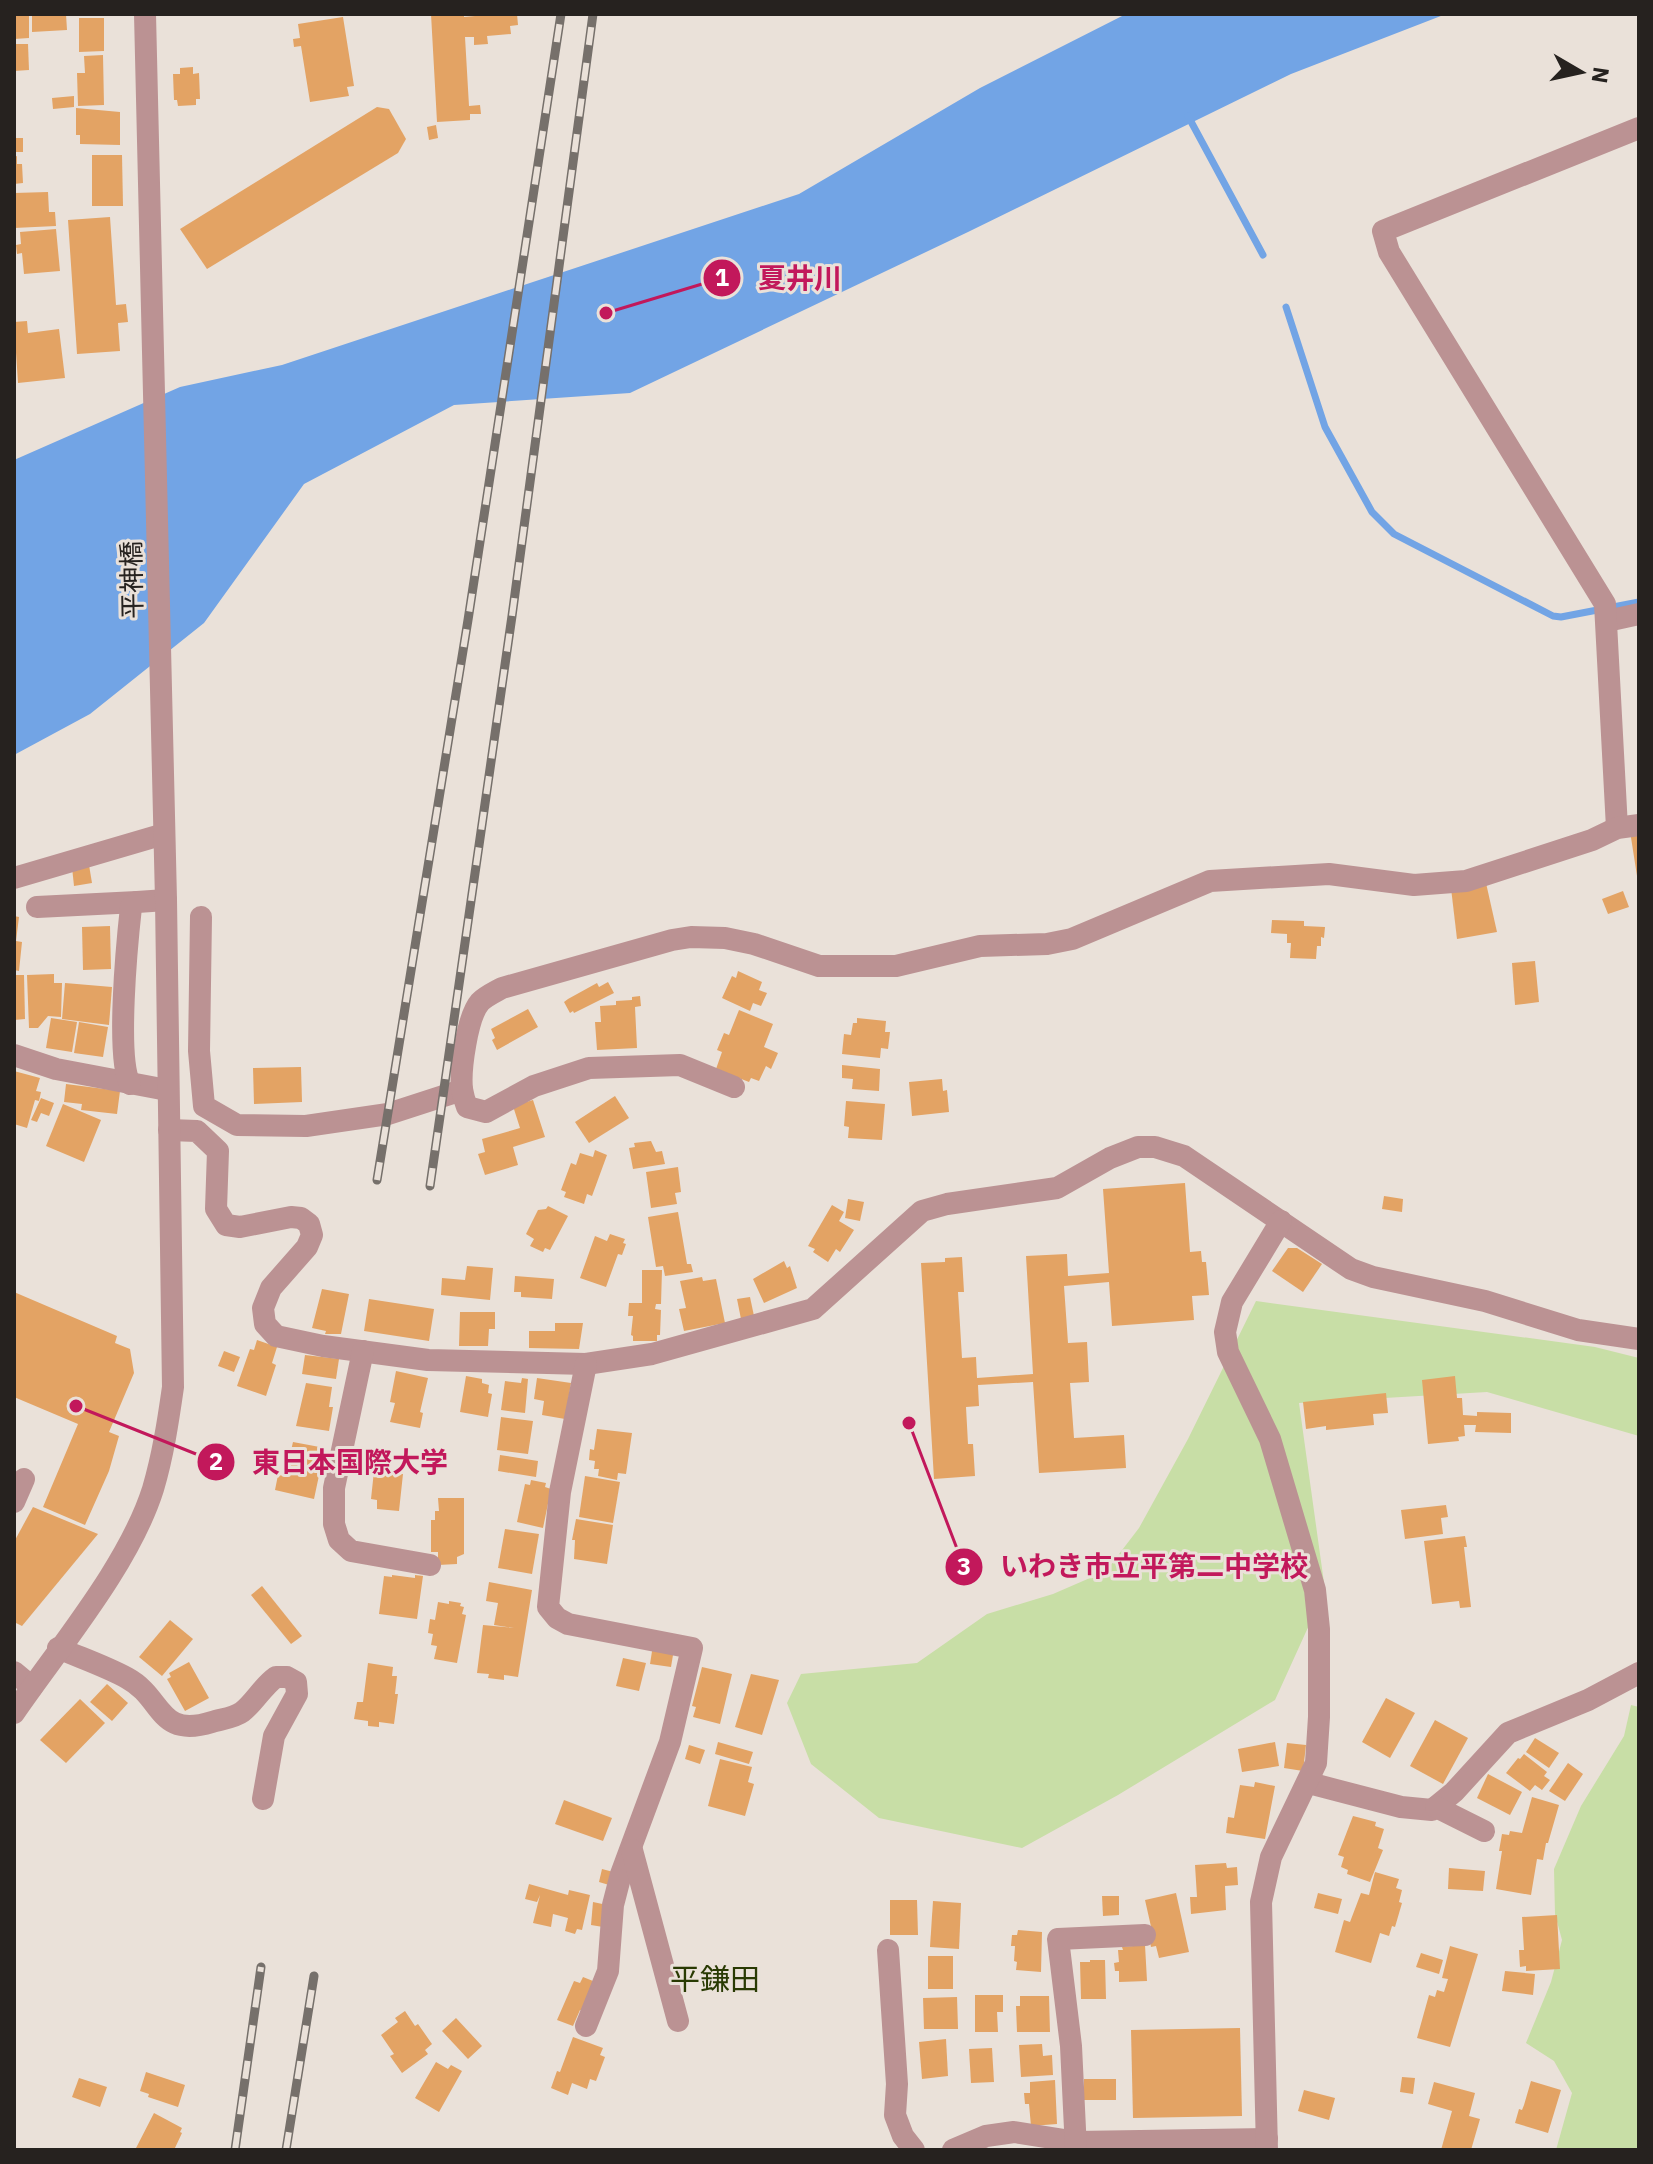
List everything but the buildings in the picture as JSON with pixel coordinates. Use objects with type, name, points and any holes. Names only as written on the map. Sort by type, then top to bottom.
[{"type":"street","name":"平神橋","points":[[14,1713],[130,1541],[152,1492],[165,1443],[173,1387],[166,900],[145,14]]},
{"type":"street","points":[[734,1087],[680,1065],[589,1068],[534,1086],[486,1112],[467,1107],[462,1090],[462,1070],[472,1018],[479,1004],[490,995],[502,988],[672,940],[725,938],[754,944],[819,966],[896,966],[980,946],[1047,944],[1072,939],[1210,881],[1329,874],[1414,885],[1466,881],[1628,826],[1606,613],[1389,252],[1383,231],[1639,128]]},
{"type":"street","points":[[1606,613],[1639,614]]},
{"type":"street","points":[[14,878],[164,826]]},
{"type":"street","points":[[37,907],[166,900]]},
{"type":"street","points":[[130,1084],[125,1074],[123,1048],[131,907],[137,902]]},
{"type":"street","points":[[201,917],[199,1051],[204,1106],[237,1125],[306,1126],[388,1114],[462,1090]]},
{"type":"street","points":[[167,1050],[199,1051]]},
{"type":"street","points":[[14,1055],[56,1069],[167,1090]]},
{"type":"street","points":[[169,1130],[197,1131],[218,1151],[216,1209],[226,1225],[240,1227],[291,1217],[301,1218],[309,1224],[312,1235],[307,1247],[271,1288],[263,1308],[265,1324],[276,1336],[323,1346],[428,1360],[586,1364],[652,1354],[813,1309],[922,1211],[947,1204],[1057,1188],[1110,1158],[1138,1147],[1155,1147],[1184,1156],[1337,1262],[1373,1277],[1485,1301],[1578,1330],[1639,1339]]},
{"type":"street","points":[[953,2150],[986,2136],[1014,2132],[1077,2146],[1267,2145],[1261,1902],[1271,1857],[1316,1763],[1319,1629],[1315,1590],[1270,1439],[1228,1352],[1225,1332],[1232,1302],[1281,1221]]},
{"type":"street","points":[[363,1351],[334,1488],[334,1524],[339,1540],[351,1551],[430,1565]]},
{"type":"street","points":[[586,1364],[560,1492],[548,1607],[557,1618],[568,1624],[692,1648],[670,1742],[621,1874],[613,1905],[608,1971],[586,2026]]},
{"type":"street","points":[[14,1502],[24,1479]]},
{"type":"street","points":[[58,1648],[129,1679],[148,1694],[162,1716],[178,1726],[203,1725],[240,1713],[276,1677],[292,1679],[297,1694],[274,1736],[263,1799]]},
{"type":"street","points":[[14,1672],[32,1687]]},
{"type":"street","points":[[1309,1783],[1401,1807],[1432,1810],[1508,1733],[1588,1700],[1639,1673]]},
{"type":"street","points":[[1436,1807],[1484,1831]]},
{"type":"street","points":[[632,1850],[678,2021]]},
{"type":"street","points":[[1077,2146],[1071,2046],[1058,1939],[1145,1935]]},
{"type":"street","points":[[888,1950],[897,2084],[895,2115],[903,2136],[914,2150]]},
{"type":"green space","points":[[1256,1301],[1595,1347],[1639,1358],[1639,1436],[1487,1392],[1299,1403],[1325,1590],[1275,1700],[1118,1795],[1022,1848],[879,1818],[811,1764],[787,1703],[801,1674],[917,1663],[987,1614],[1053,1594],[1106,1571],[1139,1528],[1188,1439]]},
{"type":"green space","points":[[1631,1705],[1639,1707],[1639,2150],[1556,2150],[1572,2093],[1554,2061],[1526,2043],[1551,1982],[1562,1940],[1555,1914],[1554,1869],[1581,1806],[1624,1736]]},
{"type":"water","points":[[1126,14],[1446,14],[1291,74],[630,393],[454,405],[304,484],[204,623],[90,714],[14,755],[14,460],[180,387],[282,365],[799,194],[980,88]]},
{"type":"waterway","points":[[1188,116],[1263,255]]},
{"type":"waterway","points":[[1286,307],[1325,427],[1372,512],[1394,534],[1553,616],[1639,602]]},
{"type":"railway","points":[[377,1180],[468,620],[561,14]]},
{"type":"railway","points":[[430,1186],[512,616],[593,14]]},
{"type":"railway","points":[[235,2150],[261,1967]]},
{"type":"railway","points":[[286,2150],[314,1976]]},
{"type":"place","name":"夏井川","points":[[606,313]]},
{"type":"place","name":"東日本国際大学","points":[[76,1406]]},
{"type":"place","name":"いわき市立平第二中学校","points":[[909,1423]]},
{"type":"district","name":"平鎌田","points":[[715,1978]]}]
